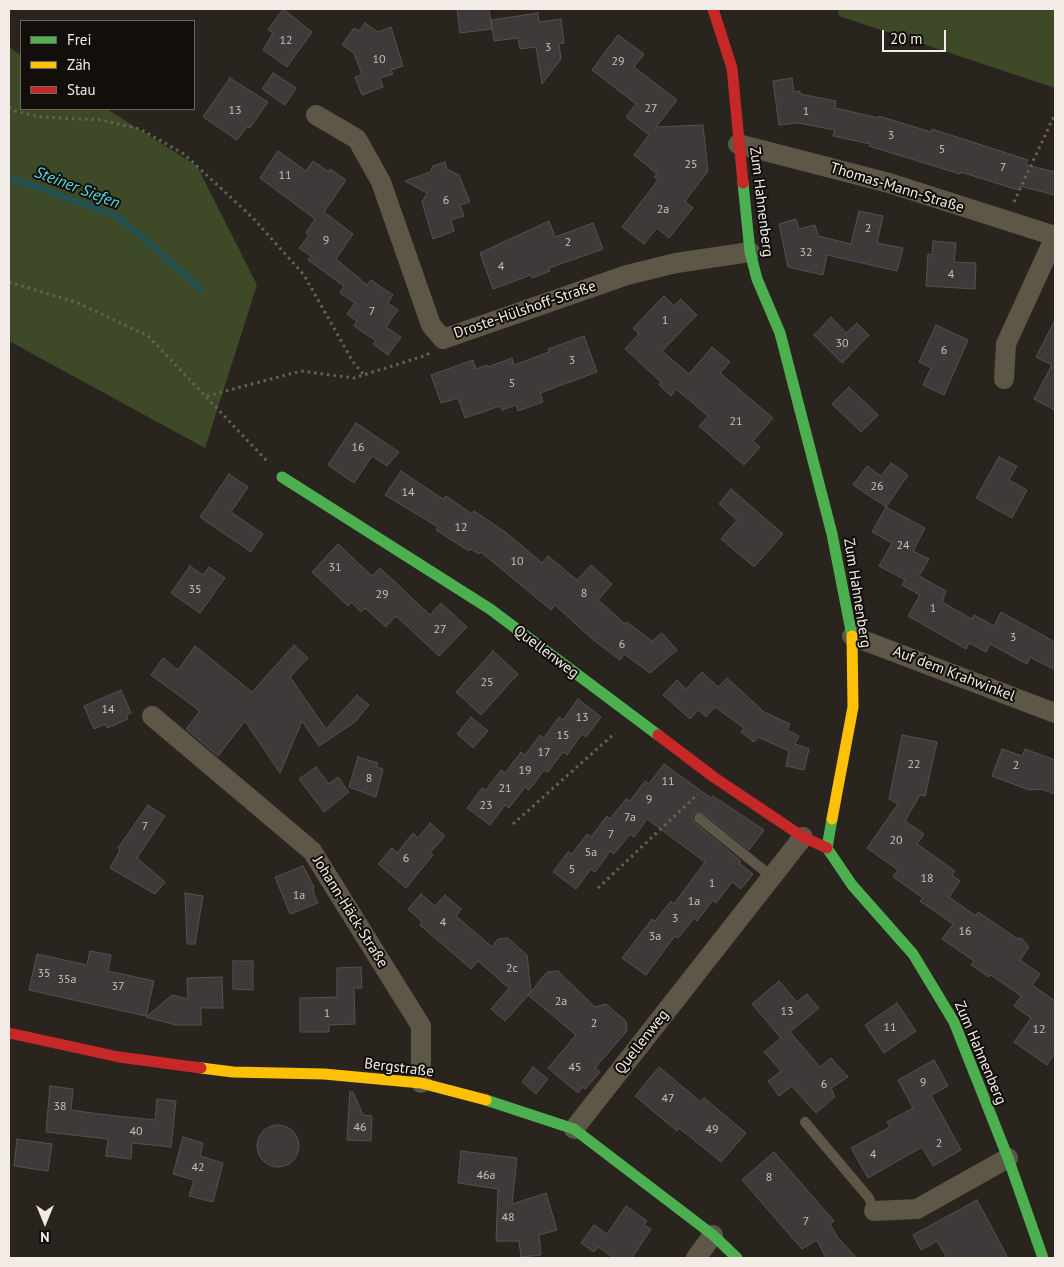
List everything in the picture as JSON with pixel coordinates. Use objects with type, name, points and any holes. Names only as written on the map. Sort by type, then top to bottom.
[{"type":"street","name":"Zum Hahnenberg","points":[[713,9],[732,68],[750,252],[757,279],[780,333],[832,534],[852,636],[853,707],[827,848],[852,885],[913,954],[954,1022],[1008,1158],[1043,1258]]},
{"type":"street","name":"Droste-Hülshoff-Straße","points":[[316,115],[357,139],[372,165],[381,182],[431,324],[443,339],[627,275],[676,263],[750,252]]},
{"type":"street","name":"Thomas-Mann-Straße","points":[[738,144],[889,183],[1055,236],[1006,344],[1004,379]]},
{"type":"street","name":"Quellenweg","points":[[282,478],[490,610],[715,778],[803,837],[827,848]]},
{"type":"street","name":"Auf dem Krahwinkel","points":[[852,636],[1055,713]]},
{"type":"street","name":"Johann-Häck-Straße","points":[[152,716],[312,851],[421,1026],[421,1083]]},
{"type":"street","name":"Quellenweg","points":[[574,1129],[803,837]]},
{"type":"street","name":"Bergstraße","points":[[9,1034],[119,1057],[233,1072],[324,1074],[421,1083],[492,1102],[574,1129],[713,1235],[737,1258]]},
{"type":"street","points":[[874,1211],[917,1209],[1008,1158]]},
{"type":"street","points":[[696,1258],[713,1235]]},
{"type":"lane","points":[[699,818],[772,877]]},
{"type":"lane","points":[[805,1122],[870,1198],[874,1211]]},
{"type":"path","points":[[9,107],[15,111],[40,117],[101,120],[140,129],[184,154],[253,218],[304,275],[353,362],[364,375]]},
{"type":"path","points":[[1005,221],[1055,114]]},
{"type":"path","points":[[9,282],[78,303],[148,336],[207,396],[282,478]]},
{"type":"path","points":[[207,396],[237,386],[300,371],[354,378],[427,355],[443,339]]},
{"type":"path","points":[[513,824],[633,718]]},
{"type":"path","points":[[598,888],[715,778]]},
{"type":"green space","points":[[838,9],[1055,9],[1055,88],[839,16]]},
{"type":"green space","points":[[9,47],[20,54],[20,110],[109,110],[197,166],[257,285],[205,448],[9,341]]},
{"type":"building","points":[[283,9],[312,32],[287,67],[263,50],[273,33],[268,30]]},
{"type":"building","points":[[457,9],[489,9],[492,29],[460,33]]},
{"type":"building","points":[[538,13],[539,22],[561,19],[564,43],[559,44],[561,59],[542,84],[536,47],[520,49],[518,38],[494,41],[491,20]]},
{"type":"building","points":[[365,23],[378,32],[391,27],[403,66],[391,70],[393,74],[380,78],[383,87],[362,95],[355,77],[362,75],[354,53],[342,45],[354,28],[359,31]]},
{"type":"building","points":[[618,35],[644,54],[634,67],[677,100],[656,127],[703,125],[708,171],[685,201],[693,208],[669,238],[657,228],[644,244],[622,227],[658,180],[654,177],[657,174],[634,155],[649,135],[626,117],[636,104],[592,70]]},
{"type":"building","points":[[273,73],[296,88],[285,105],[262,89]]},
{"type":"building","points":[[230,78],[268,102],[250,128],[247,127],[237,140],[203,117]]},
{"type":"building","points":[[792,78],[794,92],[800,91],[800,94],[836,101],[835,108],[879,118],[879,116],[931,132],[932,129],[1028,160],[1026,165],[1055,172],[1055,195],[1019,186],[1018,190],[961,172],[960,174],[869,146],[870,144],[833,136],[835,130],[798,123],[779,125],[773,81]]},
{"type":"building","points":[[278,151],[306,171],[313,161],[329,172],[330,169],[346,180],[324,212],[353,234],[336,259],[367,285],[371,280],[393,295],[388,303],[398,310],[386,327],[401,337],[388,355],[373,344],[376,341],[354,326],[357,321],[347,314],[355,303],[340,293],[344,286],[308,260],[311,256],[299,248],[309,235],[306,233],[315,219],[260,178]]},
{"type":"building","points":[[445,162],[447,169],[459,175],[470,202],[460,205],[464,216],[451,220],[454,231],[433,239],[422,202],[427,193],[405,181],[430,172],[433,166]]},
{"type":"building","points":[[859,211],[883,216],[877,243],[903,248],[897,271],[827,255],[823,275],[788,267],[779,224],[796,219],[799,229],[815,225],[818,236],[851,244]]},
{"type":"building","points":[[549,221],[555,237],[593,223],[603,249],[549,268],[550,271],[532,278],[531,275],[493,289],[480,253]]},
{"type":"building","points":[[933,241],[956,243],[954,262],[976,263],[975,289],[926,286],[928,254],[932,255]]},
{"type":"building","points":[[664,296],[674,306],[681,299],[697,315],[662,351],[689,374],[712,347],[730,362],[720,373],[773,418],[753,441],[760,447],[744,465],[699,426],[708,416],[676,389],[671,396],[659,385],[661,382],[625,349],[639,334],[633,328]]},
{"type":"building","points":[[831,317],[846,333],[857,323],[869,335],[842,363],[814,335]]},
{"type":"building","points":[[1055,320],[1055,410],[1034,399],[1052,365],[1036,357]]},
{"type":"building","points":[[936,325],[968,340],[944,395],[923,385],[931,368],[919,362]]},
{"type":"building","points":[[584,336],[597,372],[540,393],[543,402],[518,411],[516,405],[502,410],[500,406],[465,418],[458,398],[441,403],[431,375],[473,360],[476,369],[487,365],[488,367],[512,358],[514,365],[549,352],[548,349]]},
{"type":"building","points":[[849,387],[878,415],[861,432],[832,404]]},
{"type":"building","points":[[356,423],[399,452],[387,466],[372,456],[354,483],[328,465]]},
{"type":"building","points":[[999,457],[1017,466],[1009,480],[1027,490],[1012,518],[976,498]]},
{"type":"building","points":[[891,463],[908,475],[886,507],[853,485],[867,466],[881,476]]},
{"type":"building","points":[[401,471],[443,499],[446,496],[472,514],[474,511],[508,534],[542,563],[548,556],[577,580],[591,565],[612,584],[598,600],[625,624],[627,622],[652,641],[662,633],[677,650],[650,673],[624,654],[620,660],[592,639],[555,605],[551,610],[481,552],[479,554],[471,549],[469,551],[436,530],[438,527],[385,495]]},
{"type":"building","points":[[229,474],[248,487],[231,512],[263,534],[251,552],[200,517]]},
{"type":"building","points":[[731,489],[783,534],[754,567],[721,539],[737,520],[719,504]]},
{"type":"building","points":[[886,507],[925,528],[913,551],[929,559],[919,576],[946,591],[942,602],[972,619],[974,615],[994,626],[1001,612],[1055,642],[1055,670],[1030,657],[1027,664],[990,644],[986,652],[969,643],[966,649],[908,616],[920,595],[902,585],[905,580],[879,566],[892,543],[872,532]]},
{"type":"building","points":[[338,544],[372,576],[380,568],[430,615],[441,603],[467,627],[439,656],[396,616],[386,627],[365,608],[361,612],[351,602],[348,606],[312,572]]},
{"type":"building","points":[[190,566],[203,575],[209,567],[225,578],[200,613],[171,593]]},
{"type":"building","points":[[294,645],[308,658],[290,677],[326,729],[357,695],[369,705],[355,722],[319,746],[302,721],[280,773],[245,721],[218,756],[186,729],[200,711],[151,675],[163,658],[178,670],[195,646],[252,692]]},
{"type":"building","points":[[493,651],[518,674],[481,715],[456,692]]},
{"type":"building","points":[[702,672],[718,687],[727,678],[760,710],[790,724],[787,730],[799,736],[795,744],[809,749],[804,770],[786,766],[789,751],[758,737],[754,742],[741,732],[744,728],[715,707],[706,717],[698,710],[690,719],[663,695],[677,680],[686,689]]},
{"type":"building","points":[[121,690],[131,713],[126,715],[128,719],[107,728],[105,724],[94,729],[84,706]]},
{"type":"building","points":[[578,699],[601,717],[586,737],[582,734],[567,755],[563,752],[548,772],[544,770],[529,790],[525,787],[509,808],[505,805],[490,825],[467,808],[482,788],[486,790],[501,770],[505,773],[521,752],[525,755],[540,735],[544,738],[559,717],[563,720]]},
{"type":"building","points":[[471,717],[488,731],[473,748],[457,734]]},
{"type":"building","points":[[902,735],[937,742],[925,796],[920,795],[905,821],[924,834],[917,844],[955,871],[952,875],[960,881],[949,897],[976,916],[978,912],[1018,939],[1021,938],[1029,947],[1020,960],[1040,974],[1032,985],[1055,1001],[1055,1053],[1047,1065],[1014,1042],[1031,1018],[1014,1006],[1021,996],[991,975],[989,977],[971,965],[974,961],[942,939],[953,924],[920,901],[923,898],[893,877],[898,870],[867,848],[898,804],[889,799]]},
{"type":"building","points":[[1002,749],[1022,756],[1025,749],[1055,760],[1055,794],[1041,789],[1029,790],[992,776]]},
{"type":"building","points":[[358,757],[378,763],[376,767],[383,769],[376,797],[349,787]]},
{"type":"building","points":[[664,764],[711,798],[713,796],[764,830],[749,850],[703,813],[694,813],[692,817],[695,823],[741,861],[739,863],[753,874],[741,889],[732,882],[716,903],[713,900],[697,921],[694,918],[678,938],[675,936],[646,975],[622,958],[652,919],[655,921],[671,901],[674,904],[705,862],[647,819],[634,837],[630,834],[614,854],[610,851],[595,872],[591,869],[576,889],[553,872],[568,852],[572,854],[587,834],[591,837],[607,816],[610,819],[626,799],[630,801],[645,781],[649,784]]},
{"type":"building","points":[[316,767],[329,784],[338,777],[349,792],[324,812],[299,779]]},
{"type":"building","points":[[148,805],[165,816],[137,858],[165,882],[155,894],[110,868],[120,850],[118,848]]},
{"type":"building","points":[[430,823],[445,836],[430,853],[433,855],[406,888],[378,864],[392,848],[397,853],[413,833],[418,838]]},
{"type":"building","points":[[303,866],[314,887],[313,891],[318,903],[290,914],[275,877]]},
{"type":"building","points":[[185,893],[203,896],[195,944],[187,944]]},
{"type":"building","points":[[421,894],[435,906],[445,895],[461,909],[456,916],[492,947],[498,939],[508,938],[527,955],[531,992],[505,1021],[491,1009],[509,988],[478,961],[471,969],[420,925],[422,922],[408,909]]},
{"type":"building","points":[[90,951],[111,955],[108,971],[154,981],[146,1016],[29,990],[37,954],[87,965]]},
{"type":"building","points":[[233,961],[253,961],[253,990],[233,989]]},
{"type":"building","points":[[361,967],[362,988],[354,988],[355,1024],[329,1025],[329,1032],[300,1032],[300,998],[337,997],[337,968]]},
{"type":"building","points":[[558,971],[595,1007],[606,1004],[626,1021],[627,1031],[595,1068],[600,1072],[585,1089],[583,1087],[578,1093],[548,1068],[576,1035],[528,995],[547,972]]},
{"type":"building","points":[[222,977],[223,1008],[201,1008],[201,1025],[176,1025],[146,1017],[172,995],[188,999],[187,978]]},
{"type":"building","points":[[779,981],[797,1002],[807,994],[819,1008],[790,1032],[820,1067],[831,1058],[848,1077],[831,1088],[835,1097],[816,1113],[792,1086],[779,1096],[768,1081],[781,1071],[764,1052],[781,1038],[752,1004]]},
{"type":"building","points":[[897,1003],[916,1031],[884,1053],[865,1025]]},
{"type":"building","points":[[934,1060],[948,1086],[931,1095],[961,1150],[933,1166],[922,1147],[868,1178],[851,1148],[890,1127],[887,1122],[913,1108],[898,1080]]},
{"type":"building","points":[[533,1067],[548,1079],[536,1094],[522,1082]]},
{"type":"building","points":[[659,1067],[701,1102],[704,1098],[746,1133],[721,1162],[679,1128],[677,1131],[635,1096]]},
{"type":"building","points":[[50,1086],[73,1089],[71,1110],[99,1114],[155,1120],[157,1099],[176,1101],[171,1147],[132,1143],[131,1159],[106,1156],[108,1139],[46,1132]]},
{"type":"building","points":[[350,1092],[353,1092],[363,1115],[372,1116],[371,1141],[347,1140]]},
{"type":"building","points":[[282,1125],[290,1128],[296,1134],[299,1146],[296,1158],[290,1164],[274,1167],[266,1164],[260,1158],[257,1142],[260,1134],[266,1128]]},
{"type":"building","points":[[183,1137],[203,1143],[200,1156],[223,1163],[213,1202],[189,1196],[194,1180],[173,1174]]},
{"type":"building","points":[[17,1139],[52,1144],[48,1171],[14,1166]]},
{"type":"building","points":[[461,1151],[517,1158],[512,1204],[546,1193],[557,1230],[539,1235],[541,1255],[521,1257],[519,1241],[496,1241],[498,1189],[458,1183]]},
{"type":"building","points":[[774,1152],[834,1221],[830,1224],[838,1238],[857,1258],[826,1258],[817,1240],[802,1249],[742,1180]]},
{"type":"building","points":[[977,1200],[1008,1258],[947,1258],[937,1241],[921,1250],[913,1235]]},
{"type":"building","points":[[626,1206],[647,1221],[644,1225],[651,1229],[632,1258],[614,1258],[598,1247],[594,1252],[581,1243],[594,1225],[607,1234]]},
{"type":"waterway","name":"Steiner Siefen","points":[[9,177],[117,216],[201,289]]},
{"type":"traffic: fast","points":[[743,183],[750,252],[757,279],[780,333],[832,534],[852,636]]},
{"type":"traffic: fast","points":[[282,477],[490,609],[658,735]]},
{"type":"traffic: fast","points":[[832,819],[827,848],[852,885],[913,954],[954,1022],[1008,1158],[1043,1258]]},
{"type":"traffic: fast","points":[[486,1100],[574,1129],[713,1235],[737,1258]]},
{"type":"traffic: slow","points":[[832,819],[853,707],[852,636]]},
{"type":"traffic: slow","points":[[201,1068],[233,1072],[324,1074],[421,1083],[486,1100]]},
{"type":"traffic: jam","points":[[713,9],[732,68],[743,183]]},
{"type":"traffic: jam","points":[[658,735],[715,778],[803,837],[827,848]]},
{"type":"traffic: jam","points":[[9,1033],[119,1057],[201,1068]]}]
